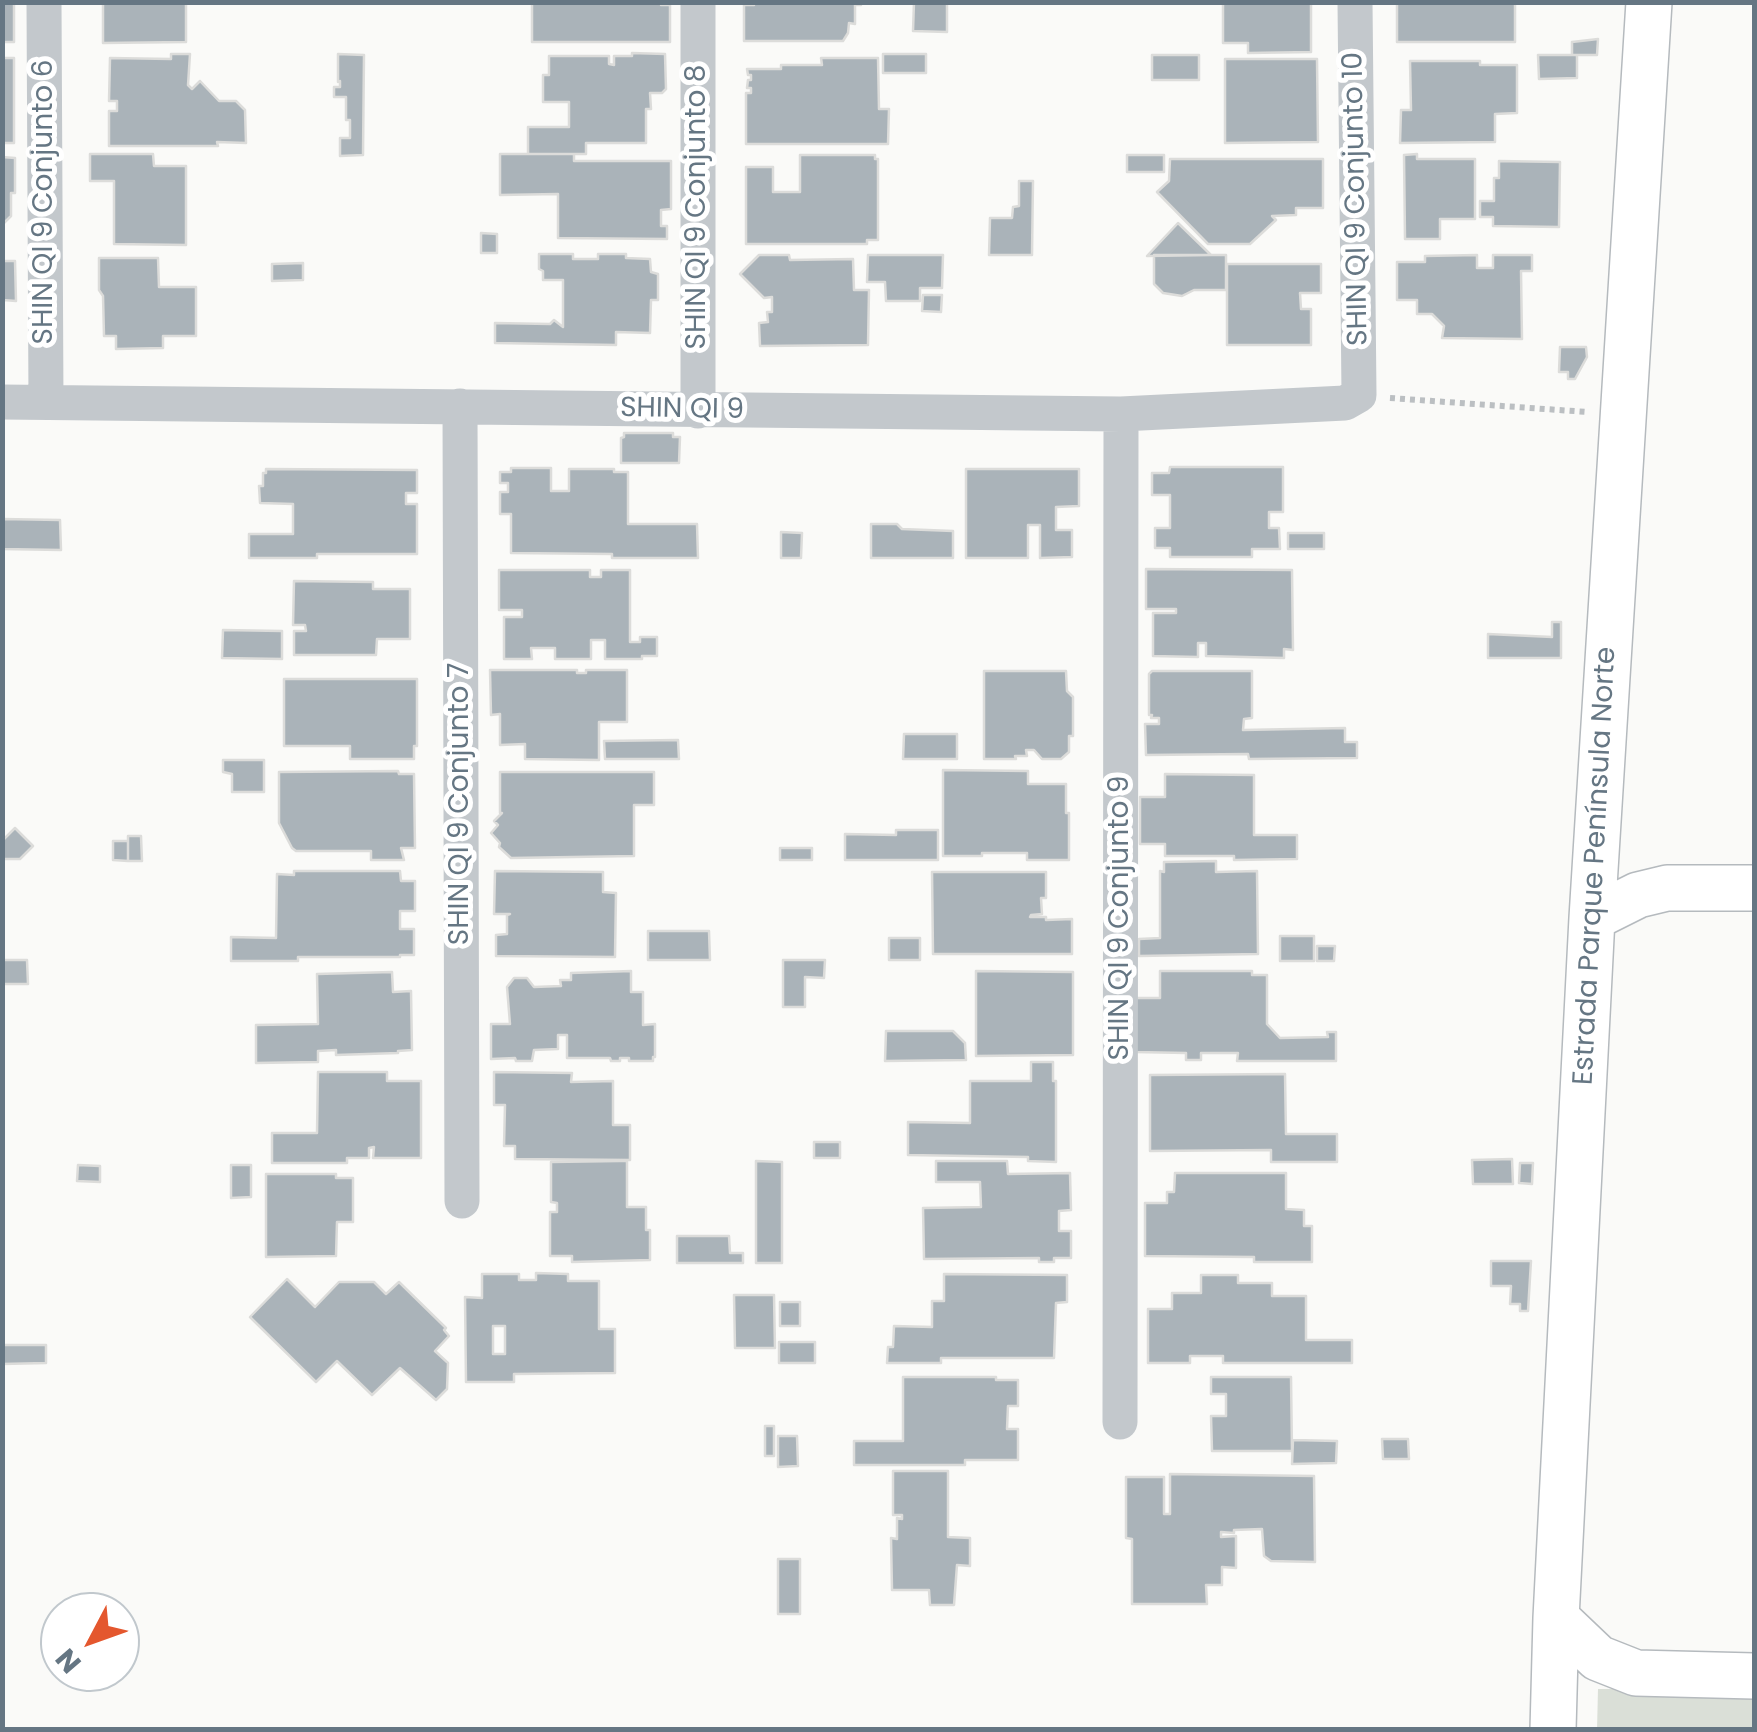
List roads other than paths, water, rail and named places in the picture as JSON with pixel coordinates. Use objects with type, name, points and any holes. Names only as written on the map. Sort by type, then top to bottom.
[{"type":"main road","name":"Estrada Parque Península Norte","points":[[1553,1730],[1592,918],[1649,2]]},
{"type":"main road","points":[[1592,918],[1638,895],[1667,888],[1754,888]]},
{"type":"main road","points":[[1556,1618],[1598,1658],[1636,1674],[1754,1676]]},
{"type":"street","name":"SHIN QI 9 Conjunto 6","points":[[44,2],[46,402]]},
{"type":"street","name":"SHIN QI 9 Conjunto 8","points":[[698,2],[698,411]]},
{"type":"street","name":"SHIN QI 9 Conjunto 10","points":[[1355,2],[1359,396]]},
{"type":"street","name":"SHIN QI 9","points":[[2,402],[1122,414],[1345,403],[1359,396]]},
{"type":"street","name":"SHIN QI 9 Conjunto 7","points":[[460,406],[462,1201]]},
{"type":"street","name":"SHIN QI 9 Conjunto 9","points":[[1120,1422],[1122,414]]}]
